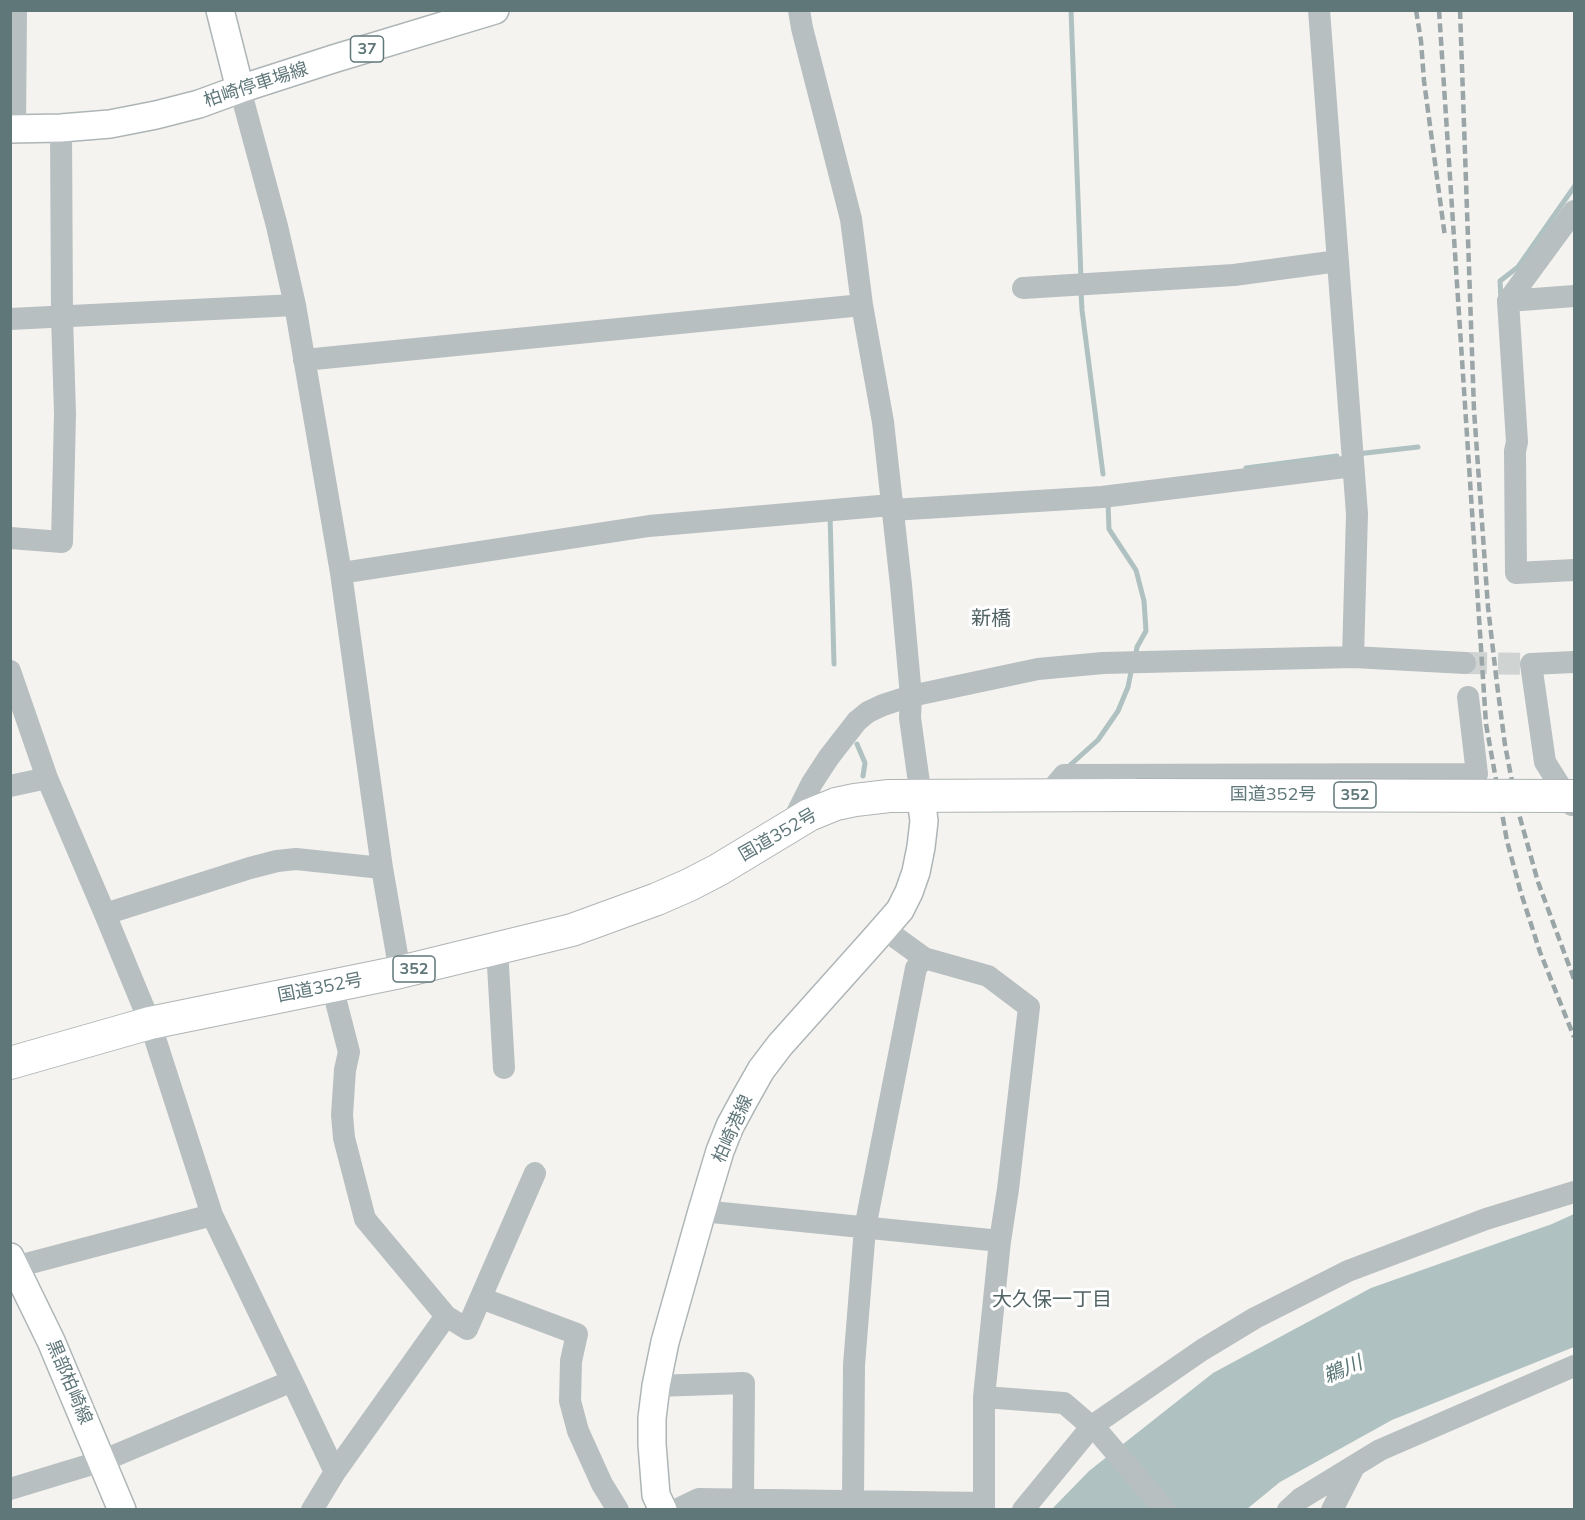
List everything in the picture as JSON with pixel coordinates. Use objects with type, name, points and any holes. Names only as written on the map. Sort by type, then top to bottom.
[{"type":"highway","name":"国道352号","points":[[10,1063],[150,1023],[400,972],[572,930],[689,885],[718,870],[797,821],[836,804],[855,800],[889,796],[1047,795],[1575,796]]},
{"type":"main road","points":[[220,10],[240,89]]},
{"type":"main road","name":"柏崎停車場線","points":[[13,129],[110,124],[156,115],[199,104],[333,59],[495,10]]},
{"type":"main road","name":"柏崎港線","points":[[663,1509],[656,1495],[652,1444],[656,1386],[665,1342],[720,1151],[730,1126],[760,1070],[900,910],[916,872],[921,847],[924,821],[921,797]]},
{"type":"main road","name":"黒部柏崎線","points":[[13,1262],[51,1341],[122,1509]]},
{"type":"street","points":[[13,129],[16,10]]},
{"type":"street","points":[[799,10],[801,28],[851,219],[862,305],[883,422],[901,585],[911,696],[910,718],[921,797]]},
{"type":"street","points":[[1319,10],[1357,514],[1353,657]]},
{"type":"street","points":[[240,89],[277,226],[295,305],[341,573],[382,868],[400,972]]},
{"type":"street","points":[[10,538],[62,542],[65,414],[62,316],[62,128]]},
{"type":"street","points":[[1575,211],[1508,301],[1517,442],[1515,451],[1516,573],[1575,570]]},
{"type":"street","points":[[1023,288],[1234,275],[1338,261]]},
{"type":"street","points":[[1508,301],[1575,296]]},
{"type":"street","points":[[10,319],[295,305]]},
{"type":"street","points":[[304,360],[862,305]]},
{"type":"street","points":[[341,573],[650,526],[892,507],[1102,497],[1353,466]]},
{"type":"street","points":[[797,821],[797,813],[812,783],[857,721],[868,712],[883,705],[911,696],[1038,669],[1103,663],[1353,657],[1465,663]]},
{"type":"street","points":[[1575,663],[1531,664],[1545,762],[1575,809]]},
{"type":"street","points":[[10,671],[47,778],[150,1023],[212,1215],[336,1472]]},
{"type":"street","points":[[1047,795],[1064,775],[1477,774],[1468,697]]},
{"type":"street","points":[[1551,772],[1575,772]]},
{"type":"street","points":[[10,786],[47,778]]},
{"type":"street","points":[[105,914],[277,861],[296,860],[382,868]]},
{"type":"street","points":[[676,1509],[699,1499],[855,1505],[984,1506],[984,1397],[1000,1241],[1029,1007],[988,976],[924,958],[884,929]]},
{"type":"street","points":[[497,949],[504,1068]]},
{"type":"street","points":[[855,1505],[854,1365],[865,1228],[916,968],[924,958]]},
{"type":"street","points":[[332,986],[349,1052],[345,1070],[342,1115],[344,1138],[365,1219],[446,1316],[466,1329],[535,1173]]},
{"type":"street","points":[[1023,1509],[1096,1430],[1202,1350],[1255,1318],[1348,1271],[1486,1219],[1575,1192]]},
{"type":"street","points":[[702,1211],[1000,1241]]},
{"type":"street","points":[[13,1262],[212,1215]]},
{"type":"street","points":[[481,1298],[577,1334],[571,1361],[570,1401],[578,1431],[602,1484],[618,1509]]},
{"type":"street","points":[[312,1509],[446,1316]]},
{"type":"street","points":[[1288,1509],[1300,1499],[1380,1450],[1575,1366]]},
{"type":"street","points":[[10,1489],[102,1461],[292,1381]]},
{"type":"street","points":[[656,1386],[744,1383],[743,1499]]},
{"type":"street","points":[[984,1397],[1064,1403],[1096,1430],[1166,1509]]},
{"type":"street","points":[[1332,1509],[1354,1467]]},
{"type":"water","name":"鵜川","points":[[1574,1214],[1574,1347],[1392,1420],[1280,1482],[1247,1509],[1051,1510],[1089,1471],[1213,1373],[1371,1288],[1552,1224]]},
{"type":"waterway","points":[[1071,10],[1081,279]]},
{"type":"waterway","points":[[1501,300],[1500,281],[1518,267],[1574,187]]},
{"type":"waterway","points":[[1081,291],[1103,474]]},
{"type":"waterway","points":[[1357,454],[1418,447]]},
{"type":"waterway","points":[[1246,468],[1337,456]]},
{"type":"waterway","points":[[1108,503],[1109,529],[1136,570],[1144,601],[1146,631],[1137,647],[1135,658]]},
{"type":"waterway","points":[[830,514],[834,664]]},
{"type":"waterway","points":[[1068,767],[1098,740],[1118,711],[1128,687],[1132,667]]},
{"type":"waterway","points":[[857,744],[865,763],[863,776]]},
{"type":"tunnel","points":[[1465,663],[1531,664]]},
{"type":"railway","points":[[1416,10],[1445,237]]},
{"type":"railway","points":[[1439,10],[1486,724],[1507,841],[1521,893],[1540,952],[1574,1037]]},
{"type":"railway","points":[[1460,10],[1474,410],[1488,607],[1497,684],[1505,745],[1517,807],[1538,882],[1574,979]]},
{"type":"district","name":"新橋","points":[[991,619]]},
{"type":"district","name":"大久保一丁目","points":[[1052,1300]]}]
